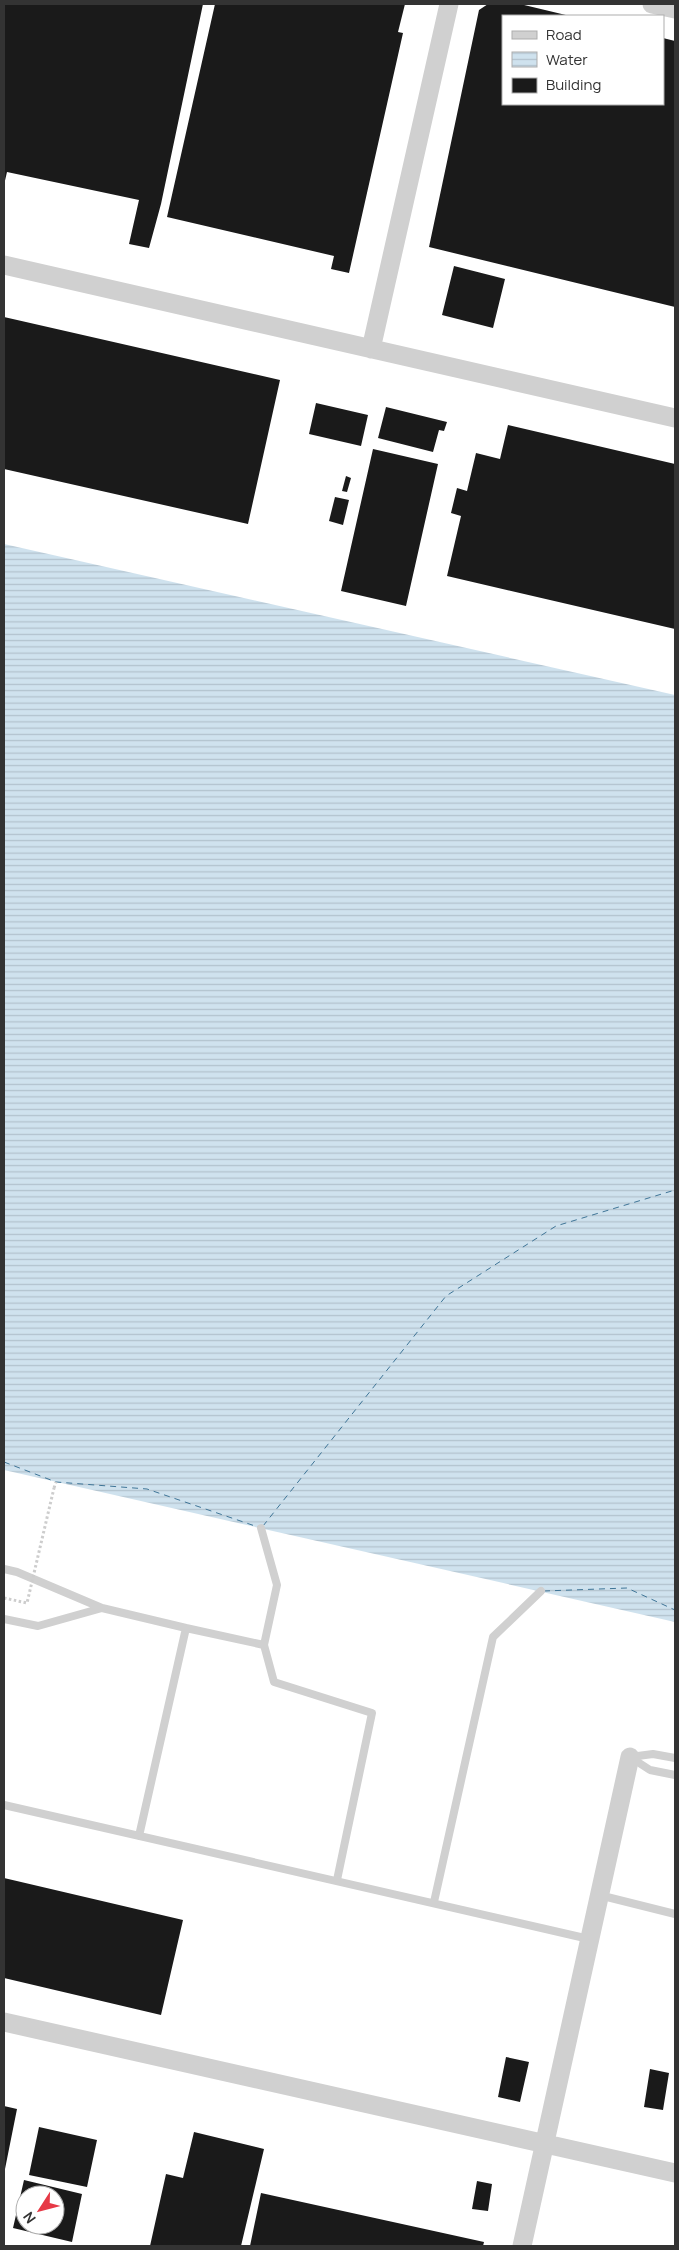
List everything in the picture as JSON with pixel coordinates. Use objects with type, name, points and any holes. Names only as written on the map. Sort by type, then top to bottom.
[{"type":"street","points":[[371,349],[449,4]]},
{"type":"street","points":[[652,4],[675,9]]},
{"type":"street","points":[[4,265],[675,418]]},
{"type":"street","points":[[522,2246],[630,1757]]},
{"type":"street","points":[[4,2022],[675,2173]]},
{"type":"lane","points":[[261,1528],[277,1585],[264,1645],[274,1682],[372,1713],[337,1880]]},
{"type":"lane","points":[[4,1569],[17,1572],[102,1608],[264,1645]]},
{"type":"lane","points":[[434,1902],[493,1637],[541,1591]]},
{"type":"lane","points":[[4,1618],[38,1626],[102,1608]]},
{"type":"lane","points":[[139,1836],[186,1628]]},
{"type":"lane","points":[[630,1757],[652,1754],[675,1758]]},
{"type":"lane","points":[[630,1757],[650,1770],[675,1775]]},
{"type":"lane","points":[[4,1805],[589,1939]]},
{"type":"lane","points":[[598,1895],[675,1914]]},
{"type":"path","points":[[4,1598],[27,1603],[56,1482]]},
{"type":"water","points":[[4,544],[675,695],[675,1622],[4,1470]]},
{"type":"building","points":[[4,4],[203,4],[161,204],[149,248],[129,244],[139,200],[7,172],[4,185]]},
{"type":"building","points":[[215,4],[405,4],[398,32],[403,33],[349,273],[331,269],[334,256],[167,217]]},
{"type":"building","points":[[488,4],[520,4],[566,15],[502,15],[502,105],[664,105],[664,38],[675,41],[675,307],[429,247],[479,10]]},
{"type":"building","points":[[454,266],[505,279],[493,328],[442,315]]},
{"type":"building","points":[[4,317],[280,380],[248,524],[4,469]]},
{"type":"building","points":[[316,403],[368,415],[361,446],[309,434]]},
{"type":"building","points":[[386,407],[447,422],[444,431],[439,430],[433,452],[378,438]]},
{"type":"building","points":[[508,425],[675,464],[675,629],[447,576],[461,516],[451,513],[457,488],[467,491],[476,453],[500,459]]},
{"type":"building","points":[[373,449],[438,464],[406,606],[341,591]]},
{"type":"building","points":[[346,476],[351,478],[347,492],[342,491]]},
{"type":"building","points":[[335,497],[349,500],[343,525],[329,521]]},
{"type":"building","points":[[4,1878],[183,1920],[161,2015],[4,1978]]},
{"type":"building","points":[[506,2057],[529,2062],[520,2102],[498,2097]]},
{"type":"building","points":[[650,2069],[669,2073],[663,2110],[644,2107]]},
{"type":"building","points":[[4,2106],[17,2109],[5,2169],[4,2169]]},
{"type":"building","points":[[39,2127],[97,2140],[87,2187],[29,2175]]},
{"type":"building","points":[[194,2132],[264,2149],[241,2246],[150,2246],[166,2174],[183,2178]]},
{"type":"building","points":[[24,2180],[45,2185],[23,2185]]},
{"type":"building","points":[[477,2181],[492,2184],[488,2211],[472,2209]]},
{"type":"building","points":[[65,2190],[82,2194],[72,2242],[42,2235],[65,2235]]},
{"type":"building","points":[[261,2193],[484,2242],[483,2246],[250,2246]]},
{"type":"ferry route","points":[[263,1526],[446,1296],[556,1226],[675,1190]]},
{"type":"ferry route","points":[[4,1462],[56,1482],[147,1489],[258,1527]]},
{"type":"ferry route","points":[[544,1591],[627,1588],[675,1610]]}]
